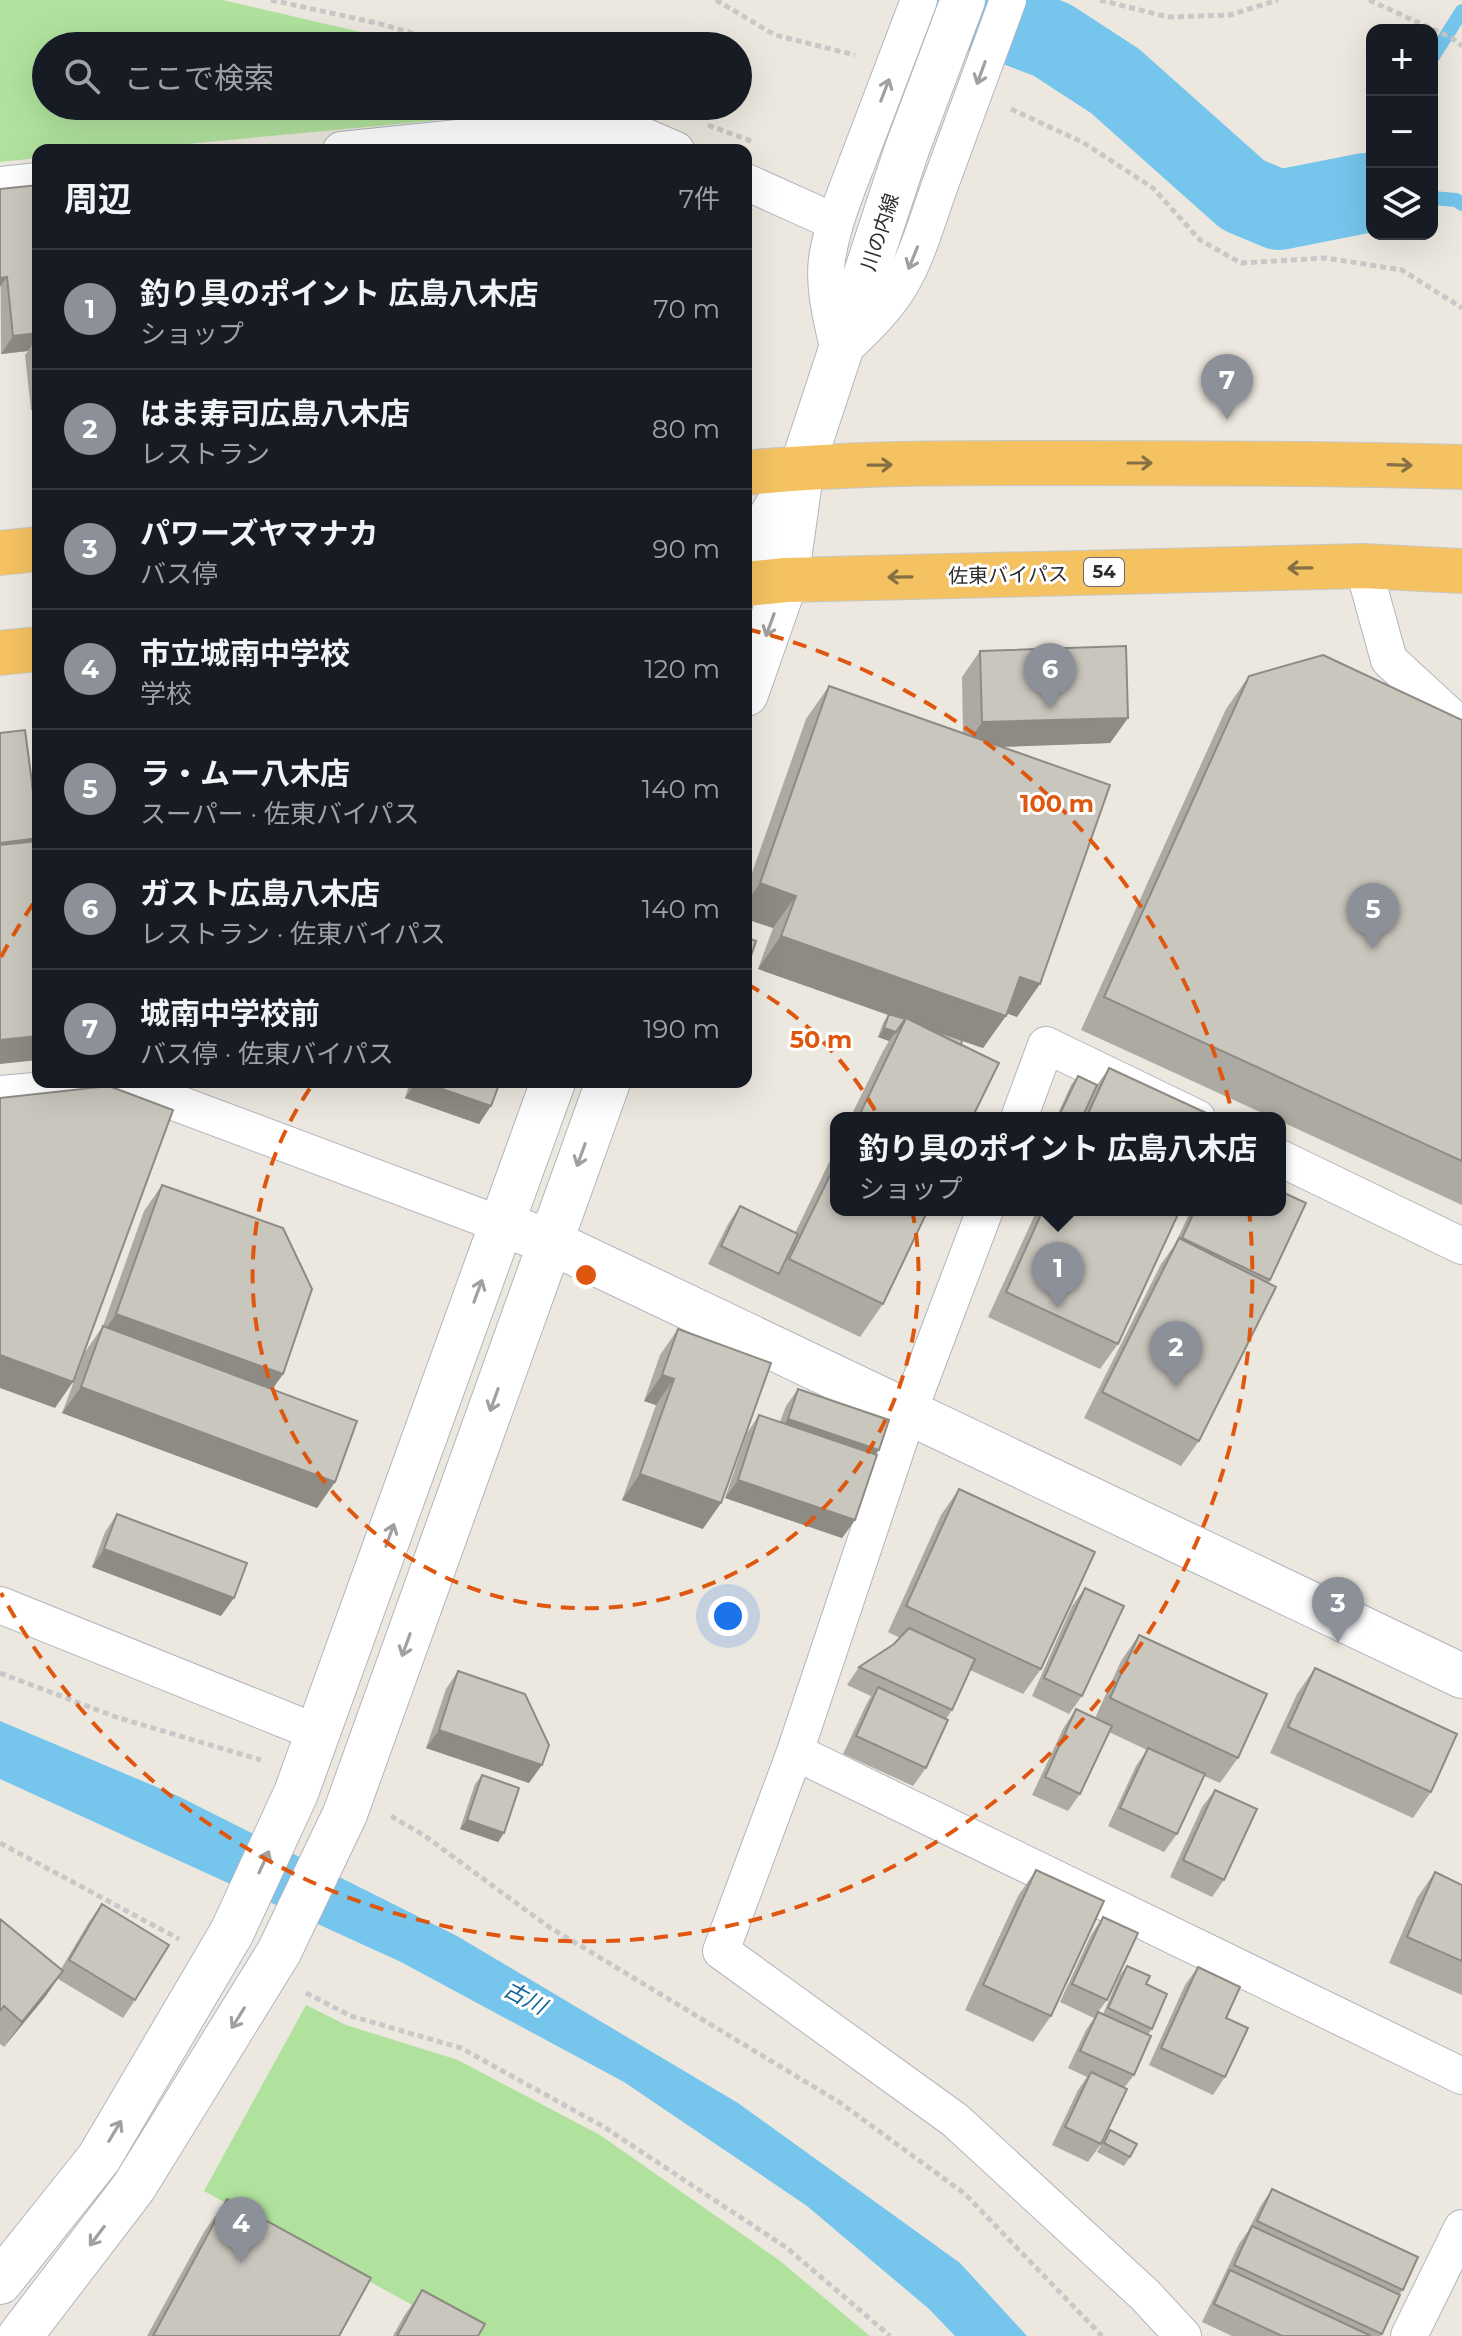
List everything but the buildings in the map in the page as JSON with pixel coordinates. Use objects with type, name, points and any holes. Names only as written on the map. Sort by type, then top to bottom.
[{"type":"highway","points":[[752,472],[802,467],[954,463],[1313,463],[1462,467]]},
{"type":"highway","points":[[0,553],[32,550]]},
{"type":"highway","name":"佐東バイパス","points":[[766,582],[1363,566],[1462,571]]},
{"type":"highway","points":[[0,653],[32,650]]},
{"type":"street","points":[[839,353],[828,299],[826,262],[835,222],[919,0]]},
{"type":"street","name":"川の内線","points":[[802,467],[907,149],[963,0]]},
{"type":"street","points":[[839,353],[893,296],[910,267],[1008,0]]},
{"type":"street","points":[[399,144],[574,126],[639,134],[662,144]]},
{"type":"street","points":[[0,185],[32,182]]},
{"type":"street","points":[[752,185],[835,222]]},
{"type":"street","points":[[752,547],[802,467]]},
{"type":"street","points":[[752,660],[766,582],[802,467]]},
{"type":"street","points":[[1363,566],[1389,660],[1462,727]]},
{"type":"street","points":[[1021,1112],[1046,1045],[1185,1112]]},
{"type":"street","points":[[0,1094],[67,1088]]},
{"type":"street","points":[[136,1088],[551,1242],[1462,1676]]},
{"type":"street","points":[[0,2282],[99,2158],[232,1932],[283,1778],[318,1733],[551,1088]]},
{"type":"street","points":[[20,2336],[134,2187],[364,1813],[551,1242],[606,1088]]},
{"type":"street","points":[[1286,1161],[1462,1246]]},
{"type":"street","points":[[983,1216],[909,1411],[795,1752],[721,1951],[955,2120],[1145,2295],[1183,2336]]},
{"type":"street","points":[[0,1605],[318,1733]]},
{"type":"street","points":[[795,1752],[1462,2076]]},
{"type":"street","points":[[1409,2336],[1462,2228]]},
{"type":"path","points":[[271,0],[408,32]]},
{"type":"path","points":[[716,0],[775,35],[860,57]]},
{"type":"path","points":[[1100,0],[1168,17],[1230,15],[1278,0]]},
{"type":"path","points":[[1369,0],[1452,38],[1462,46]]},
{"type":"path","points":[[1001,104],[1084,143],[1153,188],[1200,240],[1241,263],[1326,258],[1402,270],[1462,308]]},
{"type":"path","points":[[0,1673],[283,1778]]},
{"type":"path","points":[[364,1813],[425,1836],[546,1925],[839,2102],[965,2194],[1102,2336]]},
{"type":"path","points":[[0,1843],[189,1944]]},
{"type":"path","points":[[302,1990],[351,2016],[461,2048],[604,2127],[787,2248],[890,2336]]},
{"type":"green space","points":[[0,0],[223,0],[361,32],[32,32],[32,120],[440,120],[186,144],[32,144],[32,159],[0,162]]},
{"type":"green space","points":[[306,2005],[346,2025],[458,2060],[600,2135],[779,2260],[870,2336],[469,2336],[204,2191]]},
{"type":"water","name":"古川","points":[[0,1721],[178,1796],[457,1936],[738,2103],[960,2263],[1027,2336],[955,2336],[929,2309],[807,2206],[624,2082],[401,1962],[0,1779]]},
{"type":"waterway","points":[[948,0],[1052,40],[1115,81],[1243,195],[1279,210],[1365,193]]},
{"type":"waterway","points":[[1438,49],[1462,11]]},
{"type":"waterway","points":[[1366,190],[1366,193]]},
{"type":"waterway","points":[[1438,198],[1456,200],[1462,204]]},
{"type":"place","name":"城南中学校前","points":[[1227,420]]},
{"type":"place","name":"ガスト広島八木店","points":[[1050,709]]},
{"type":"place","name":"ラ・ムー八木店","points":[[1373,949]]},
{"type":"place","name":"釣り具のポイント 広島八木店","points":[[1058,1308]]},
{"type":"place","name":"はま寿司広島八木店","points":[[1176,1387]]},
{"type":"place","name":"パワーズヤマナカ","points":[[1338,1643]]},
{"type":"place","name":"市立城南中学校","points":[[241,2263]]}]
